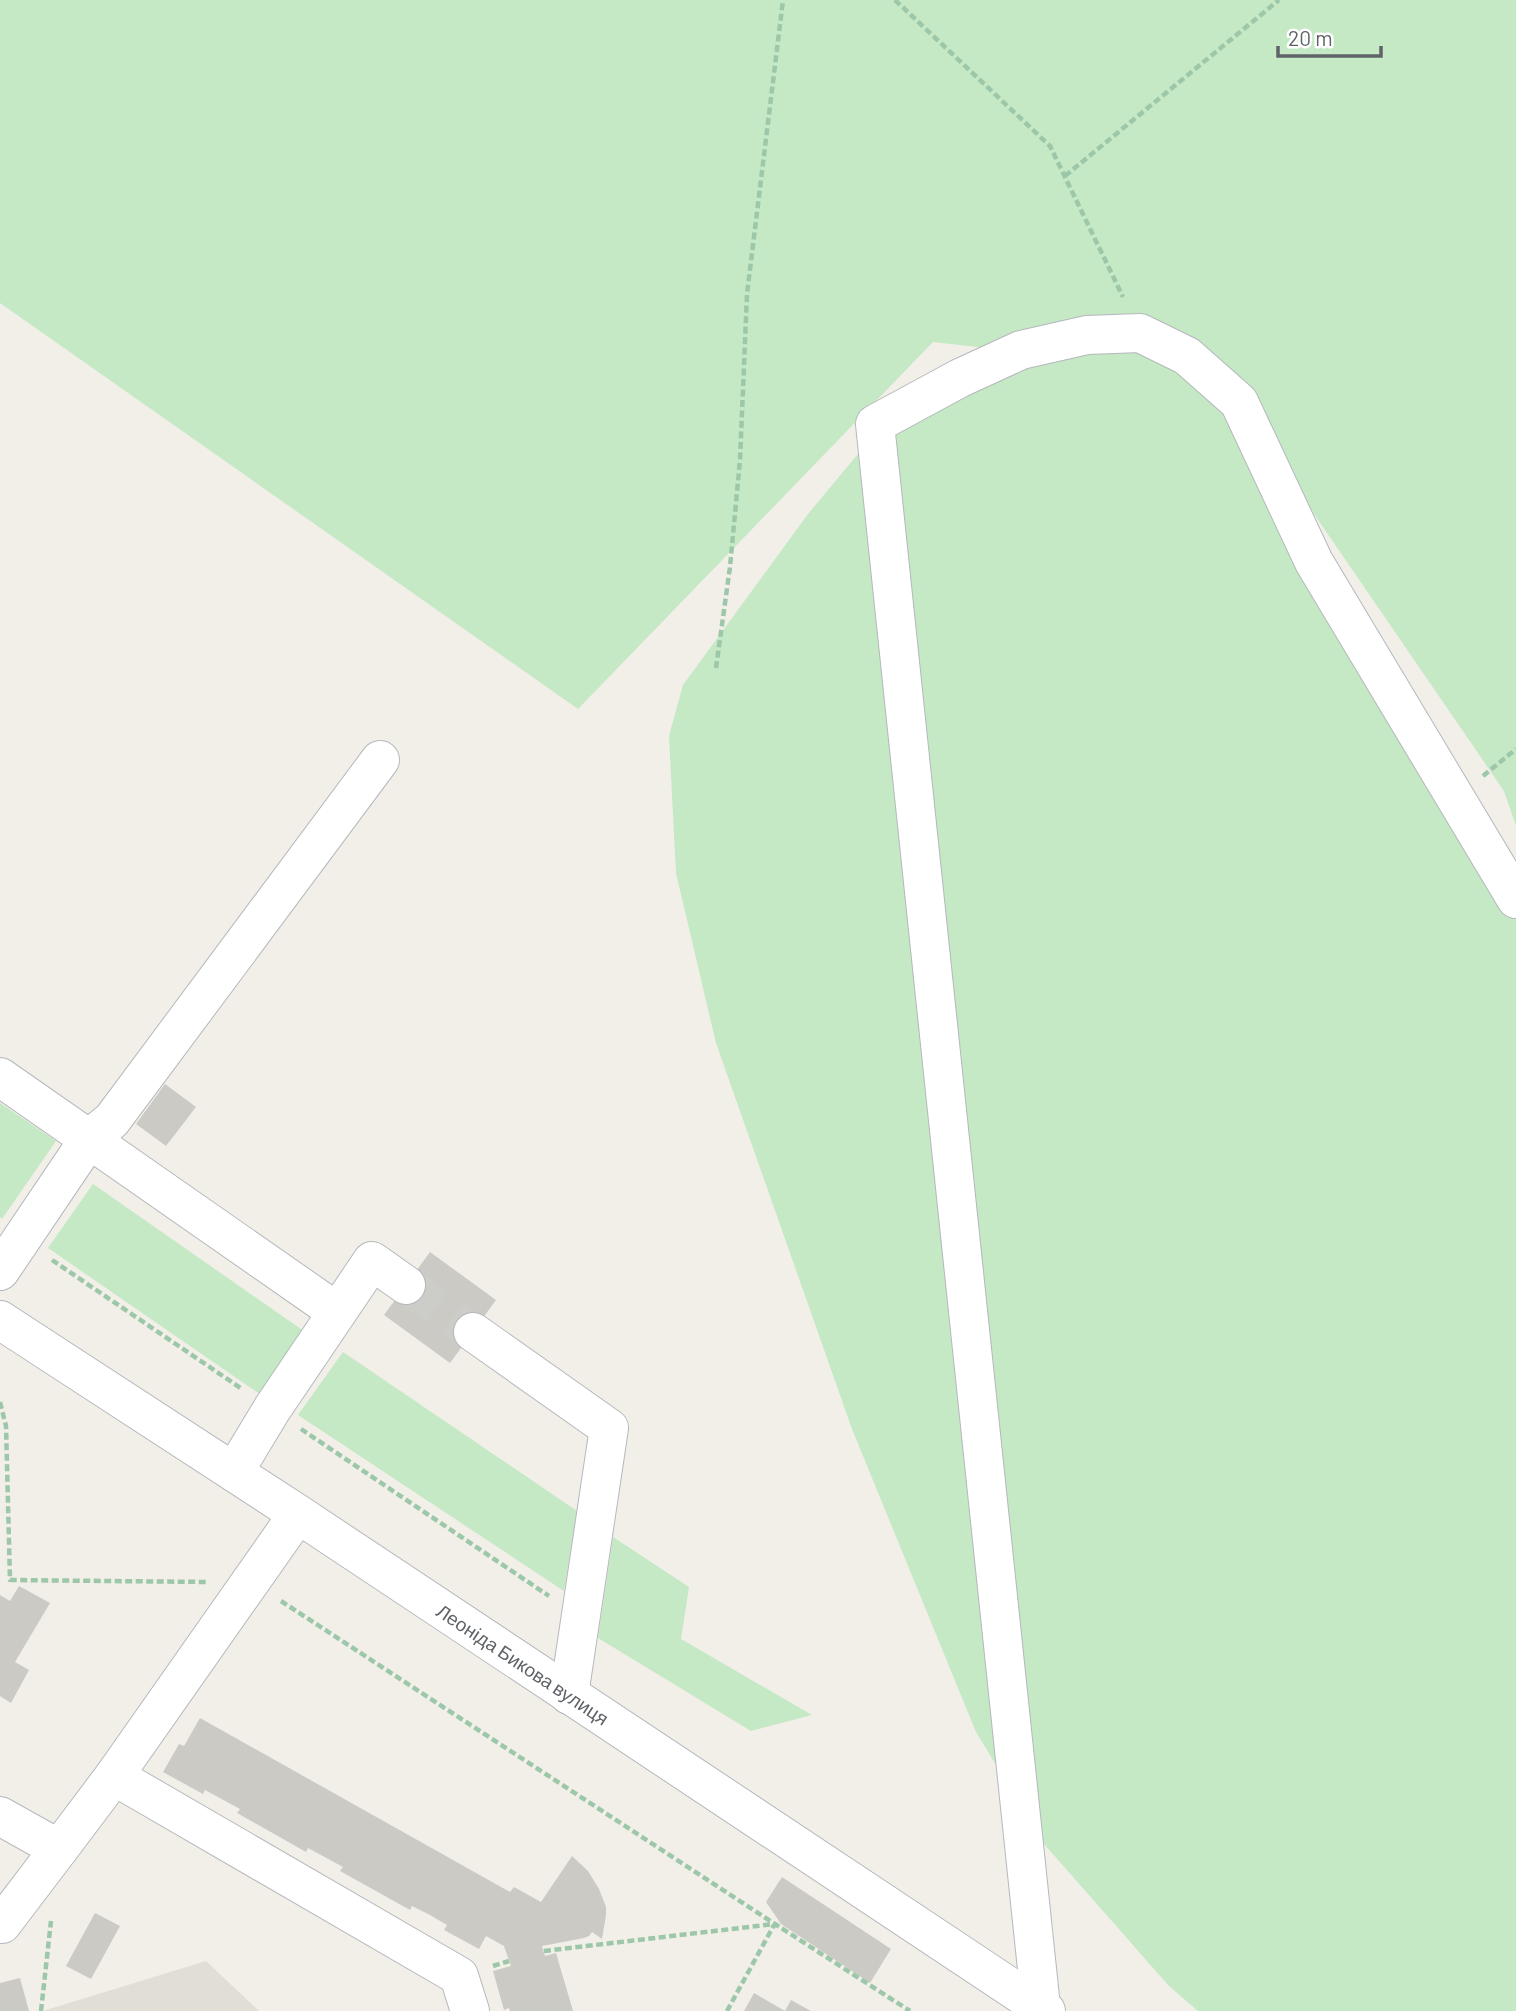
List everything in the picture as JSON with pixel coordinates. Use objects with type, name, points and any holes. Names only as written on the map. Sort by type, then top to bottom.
[{"type":"street","points":[[1044,2009],[875,424],[960,378],[1021,350],[1087,335],[1140,332],[1187,356],[1239,402],[1314,562],[1516,899]]},
{"type":"street","points":[[0,1270],[89,1139],[113,1120],[380,760]]},
{"type":"street","points":[[0,1077],[337,1312]]},
{"type":"street","points":[[234,1472],[272,1409],[372,1261],[406,1285]]},
{"type":"street","name":"Леоніда Бикова вулиця","points":[[0,1320],[298,1514],[1044,2009]]},
{"type":"street","points":[[472,1332],[609,1428],[569,1695]]},
{"type":"street","points":[[0,1924],[114,1776],[298,1514]]},
{"type":"street","points":[[114,1776],[459,1976],[470,2011]]},
{"type":"street","points":[[0,1816],[59,1849]]},
{"type":"path","points":[[716,668],[730,567],[740,460],[747,294],[783,0]]},
{"type":"path","points":[[895,0],[1050,146],[1140,332]]},
{"type":"path","points":[[1065,176],[1279,0]]},
{"type":"path","points":[[0,1402],[6,1426],[10,1580],[252,1582],[911,2011]]},
{"type":"path","points":[[41,2011],[52,1916]]},
{"type":"path","points":[[544,1951],[775,1924]]},
{"type":"path","points":[[727,2011],[775,1924]]},
{"type":"shaded area","points":[[206,1961],[259,2011],[43,2011]]},
{"type":"green space","points":[[0,0],[1516,0],[1516,826],[1504,791],[1218,374],[1516,913],[1516,2011],[1198,2011],[1169,1986],[1044,1844],[976,1732],[852,1429],[716,1043],[676,873],[669,736],[683,685],[808,514],[878,430],[1040,354],[933,342],[578,709],[0,303]]},
{"type":"green space","points":[[0,1103],[56,1141],[2,1219],[0,1217]]},
{"type":"green space","points":[[93,1184],[308,1334],[264,1397],[48,1248]]},
{"type":"green space","points":[[343,1352],[577,1511],[564,1591],[298,1415]]},
{"type":"green space","points":[[613,1537],[689,1587],[681,1639],[812,1715],[751,1731],[598,1638]]},
{"type":"building","points":[[165,1084],[196,1107],[166,1146],[136,1124]]},
{"type":"building","points":[[430,1252],[496,1300],[450,1363],[384,1315]]},
{"type":"building","points":[[19,1586],[50,1603],[15,1662],[29,1670],[11,1703],[0,1696],[0,1595],[10,1601]]},
{"type":"building","points":[[200,1718],[510,1892],[514,1887],[541,1902],[572,1856],[588,1871],[606,1907],[602,1939],[592,1932],[584,1938],[542,1946],[545,1956],[556,1953],[573,2011],[504,2010],[493,1971],[511,1966],[504,1946],[486,1936],[479,1949],[444,1930],[447,1925],[430,1915],[412,1906],[410,1910],[340,1871],[343,1867],[308,1848],[306,1852],[237,1813],[240,1809],[205,1790],[203,1794],[163,1772],[179,1744],[184,1746]]},
{"type":"building","points":[[782,1877],[891,1949],[870,1983],[781,1924],[766,1902]]},
{"type":"building","points":[[95,1913],[120,1926],[91,1979],[66,1966]]},
{"type":"building","points":[[20,1978],[29,2011],[0,2011],[0,1983]]},
{"type":"building","points":[[754,1993],[785,2011],[744,2011]]},
{"type":"building","points":[[791,2000],[811,2011],[785,2011]]},
{"type":"tunnel","points":[[406,1285],[473,1332]]}]
